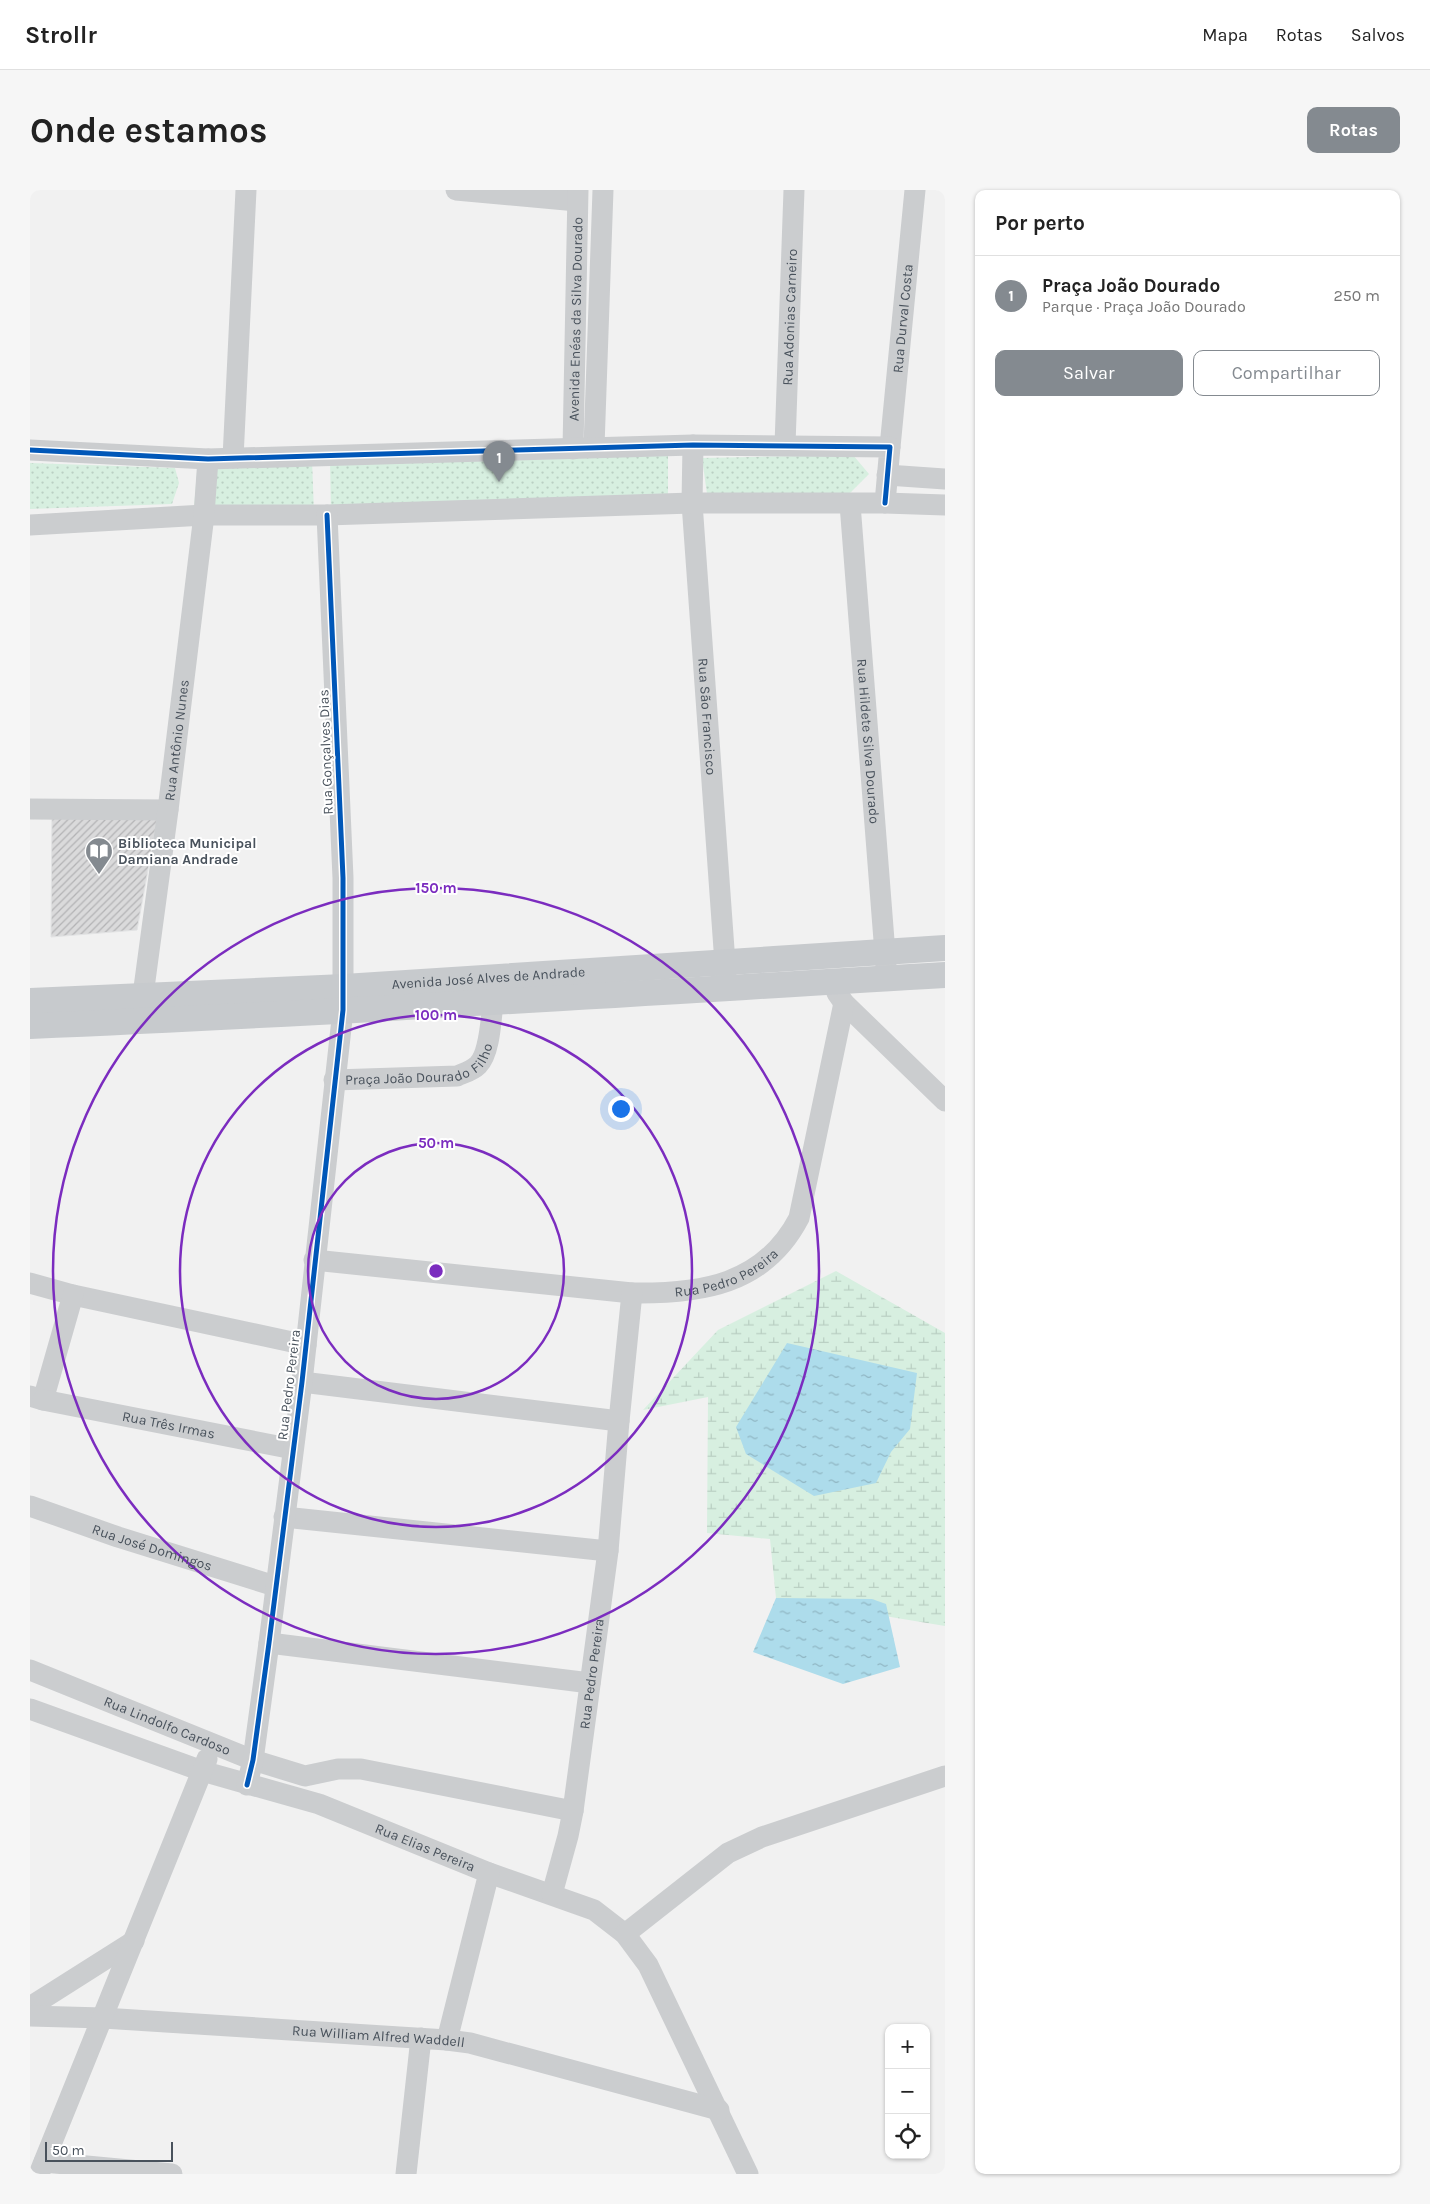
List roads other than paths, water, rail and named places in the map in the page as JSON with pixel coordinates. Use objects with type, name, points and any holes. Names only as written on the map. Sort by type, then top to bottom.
[{"type":"main road","name":"Avenida José Alves de Andrade","points":[[30,1026],[141,1008],[343,998],[725,961],[945,948]]},
{"type":"main road","name":"Avenida José Alves de Andrade","points":[[343,998],[493,1002],[945,975]]},
{"type":"main road","name":"Avenida José Alves de Andrade","points":[[30,1001],[141,1008]]},
{"type":"street","points":[[233,458],[246,190]]},
{"type":"street","points":[[456,190],[578,195]]},
{"type":"street","name":"Avenida Enéas da Silva Dourado","points":[[594,448],[603,190]]},
{"type":"street","name":"Rua Adonias Carneiro","points":[[784,445],[794,190]]},
{"type":"street","name":"Rua Durval Costa","points":[[885,503],[915,190]]},
{"type":"street","name":"Avenida Enéas da Silva Dourado","points":[[573,449],[578,195]]},
{"type":"street","points":[[30,450],[208,460],[693,446],[890,447]]},
{"type":"street","name":"Rua São Francisco","points":[[693,446],[692,503],[727,987]]},
{"type":"street","name":"Rua Antônio Nunes","points":[[141,1008],[168,810],[204,515],[208,460]]},
{"type":"street","points":[[887,475],[945,479]]},
{"type":"street","points":[[30,525],[204,515],[327,515],[692,503],[885,503],[945,505]]},
{"type":"street","name":"Rua Hildete Silva Dourado","points":[[850,504],[887,979]]},
{"type":"street","name":"Rua Gonçalves Dias","points":[[327,515],[343,878],[343,998]]},
{"type":"street","points":[[30,809],[168,810]]},
{"type":"street","points":[[814,956],[844,1003],[945,1101]]},
{"type":"street","name":"Rua Pedro Pereira","points":[[247,1785],[253,1760],[302,1382],[343,998]]},
{"type":"street","name":"Praça João Dourado Filho","points":[[334,1080],[448,1077],[470,1071],[480,1063],[486,1050],[493,1002]]},
{"type":"street","name":"Rua Pedro Pereira","points":[[314,1260],[632,1293],[674,1293],[707,1289],[739,1277],[762,1263],[785,1241],[799,1218],[844,1003]]},
{"type":"street","points":[[30,1283],[73,1295],[306,1345]]},
{"type":"street","name":"Rua Pedro Pereira","points":[[552,1894],[573,1811],[608,1552],[632,1293]]},
{"type":"street","name":"Rua Três Irmas","points":[[73,1295],[37,1398],[293,1449]]},
{"type":"street","name":"Rua Pedro Pereira","points":[[302,1382],[619,1421]]},
{"type":"street","name":"Rua José Domingos","points":[[30,1506],[275,1586]]},
{"type":"street","points":[[284,1517],[608,1552]]},
{"type":"street","points":[[269,1642],[590,1683]]},
{"type":"street","name":"Rua Lindolfo Cardoso","points":[[30,1670],[213,1745],[305,1776]]},
{"type":"street","name":"Rua Lindolfo Cardoso","points":[[30,1709],[202,1771],[299,1798]]},
{"type":"street","points":[[172,2174],[42,2168],[213,1745]]},
{"type":"street","points":[[299,1798],[305,1776],[338,1768],[362,1769],[573,1811]]},
{"type":"street","points":[[625,1934],[728,1853],[762,1837],[945,1776]]},
{"type":"street","name":"Rua Elias Pereira","points":[[299,1798],[489,1873],[594,1910],[614,1924],[625,1934],[648,1965],[748,2174]]},
{"type":"street","points":[[447,2040],[489,1873]]},
{"type":"street","points":[[30,2007],[134,1941]]},
{"type":"street","name":"Rua William Alfred Waddell","points":[[30,2016],[102,2018],[421,2038],[470,2043],[719,2110]]},
{"type":"street","points":[[406,2174],[421,2038]]},
{"type":"water","points":[[787,1343],[917,1373],[910,1429],[891,1452],[876,1483],[814,1496],[746,1454],[736,1427]]},
{"type":"water","points":[[776,1598],[872,1599],[886,1604],[900,1667],[843,1684],[753,1652]]},
{"type":"place","name":"Praça João Dourado","points":[[499,482]]},
{"type":"place","name":"Biblioteca Municipal Damiana Andrade","points":[[99,875]]}]
